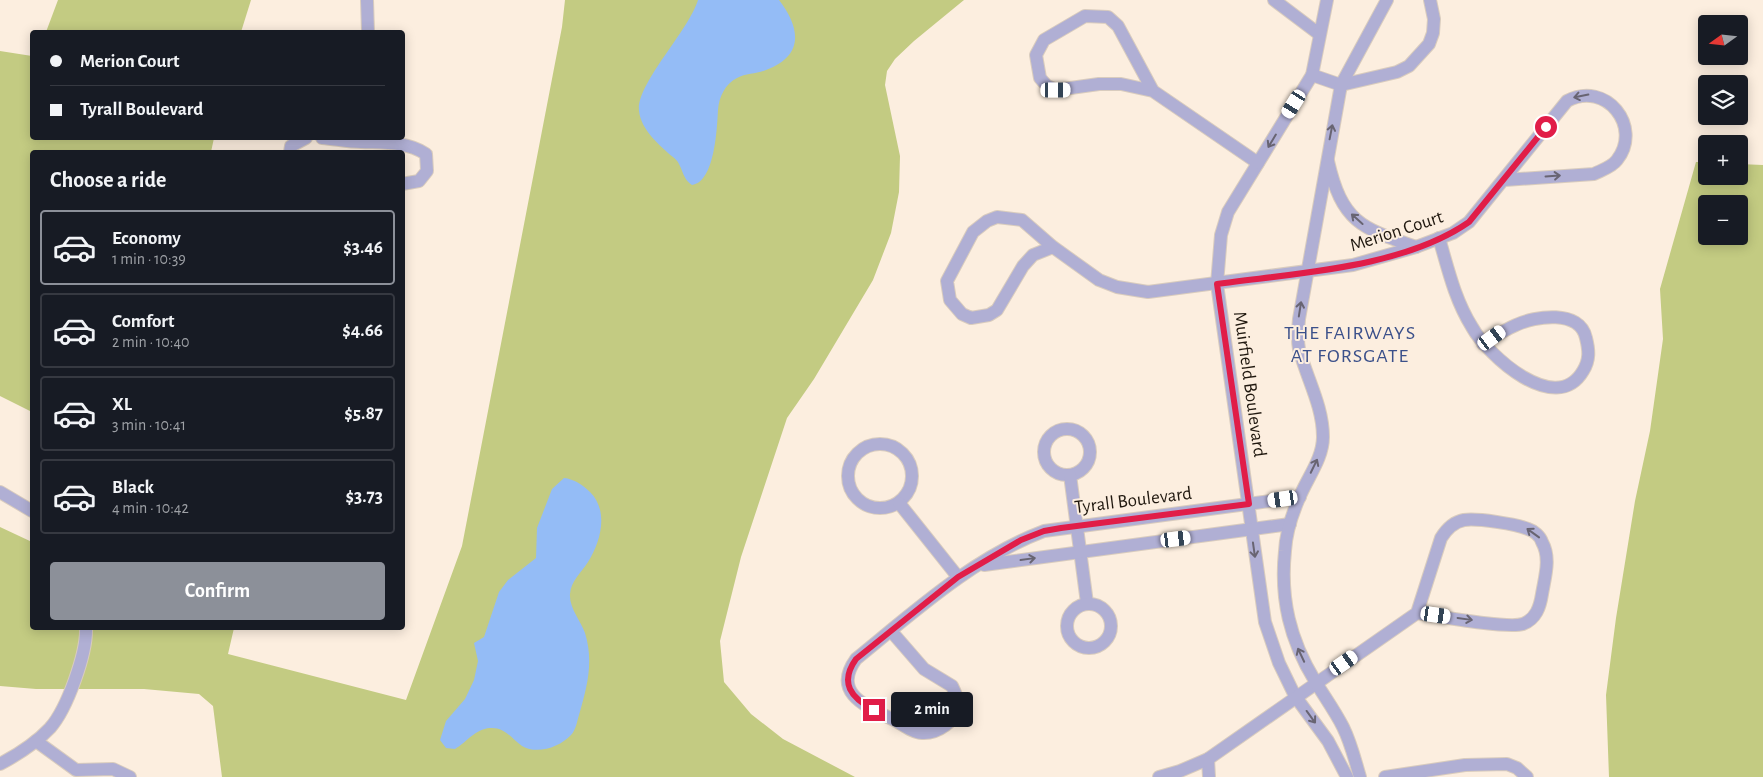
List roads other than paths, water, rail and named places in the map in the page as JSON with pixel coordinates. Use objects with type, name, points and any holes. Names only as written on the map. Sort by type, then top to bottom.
[{"type":"street","points":[[367,0],[368,30]]},
{"type":"street","points":[[1274,0],[1319,34]]},
{"type":"street","name":"Muirfield Boulevard","points":[[1327,0],[1312,75],[1228,212],[1221,235],[1217,284],[1251,529],[1269,639],[1295,696],[1328,741],[1347,777]]},
{"type":"street","points":[[1360,777],[1342,726],[1302,659],[1288,622],[1283,580],[1285,550],[1290,524],[1321,452],[1323,440],[1319,408],[1299,349],[1298,337],[1306,272],[1341,85],[1387,0]]},
{"type":"street","points":[[1312,75],[1341,85],[1397,72],[1409,66],[1429,44],[1433,32],[1434,19],[1430,0]]},
{"type":"street","points":[[1153,91],[1118,26],[1108,17],[1085,16],[1044,40],[1036,55],[1040,78],[1047,86],[1056,90],[1114,84],[1153,91],[1258,163]]},
{"type":"street","name":"Merion Court","points":[[1053,247],[1033,255],[1023,266],[997,310],[989,315],[971,318],[962,314],[950,300],[948,281],[974,232],[987,221],[998,217],[1022,220],[1083,270],[1118,288],[1148,292],[1353,265],[1416,247],[1453,233],[1469,222],[1505,180],[1567,100],[1587,94],[1606,100],[1616,108],[1624,127],[1625,141],[1617,161],[1608,168],[1594,174],[1505,180]]},
{"type":"street","points":[[290,150],[291,146],[302,140]]},
{"type":"street","points":[[334,140],[359,144],[396,143],[415,147],[426,154],[427,171],[419,182],[405,184]]},
{"type":"street","points":[[1327,155],[1338,196],[1360,223],[1376,232],[1416,247]]},
{"type":"street","points":[[1439,238],[1455,293],[1472,329],[1483,344],[1492,353],[1538,386],[1549,389],[1563,387],[1573,382],[1582,372],[1589,355],[1585,334],[1578,326],[1560,317],[1518,324],[1500,332],[1483,344]]},
{"type":"street","points":[[884,445],[896,448],[905,457],[911,468],[912,480],[908,492],[898,503],[889,507],[877,508],[865,504],[856,496],[850,485],[849,473],[852,461],[860,451],[872,446],[884,445]]},
{"type":"street","points":[[1070,475],[1087,603]]},
{"type":"street","points":[[0,492],[30,510]]},
{"type":"street","name":"Tyrall Boulevard","points":[[891,631],[924,669],[952,686],[958,705],[955,715],[942,728],[933,732],[920,734],[858,702],[851,691],[847,679],[849,668],[856,659],[958,577],[980,566],[1021,540],[1044,531],[1300,497]]},
{"type":"street","points":[[898,503],[958,577]]},
{"type":"street","points":[[1159,777],[1180,771],[1208,759],[1295,696],[1417,613],[1441,538],[1447,529],[1455,524],[1464,520],[1474,520],[1527,529],[1542,541],[1548,559],[1541,601],[1537,613],[1531,620],[1512,626],[1417,613]]},
{"type":"street","name":"Tyrall Boulevard","points":[[980,566],[1290,524]]},
{"type":"street","points":[[0,764],[26,750],[51,727],[74,683],[86,641],[86,630]]},
{"type":"street","points":[[36,741],[76,770],[113,769],[130,777]]},
{"type":"street","points":[[1208,759],[1209,777]]},
{"type":"street","points":[[1385,777],[1438,774],[1465,765],[1507,764],[1517,768],[1527,777]]},
{"type":"water","points":[[698,0],[779,0],[791,20],[795,40],[793,49],[779,64],[763,71],[740,76],[726,87],[719,105],[710,165],[706,175],[700,182],[692,185],[686,179],[679,163],[647,131],[639,111],[640,100],[646,87],[684,27]]},
{"type":"water","points":[[564,478],[578,483],[590,492],[600,508],[601,517],[599,536],[593,554],[574,581],[570,594],[573,609],[585,633],[589,654],[587,684],[573,733],[555,746],[534,750],[522,746],[500,729],[490,728],[475,733],[455,749],[446,748],[440,740],[446,721],[465,699],[474,680],[478,661],[474,643],[484,637],[499,592],[508,580],[536,558],[537,528],[552,489]]},
{"type":"district","name":"THE FAIRWAYS AT FORSGATE","points":[[1350,344]]}]
